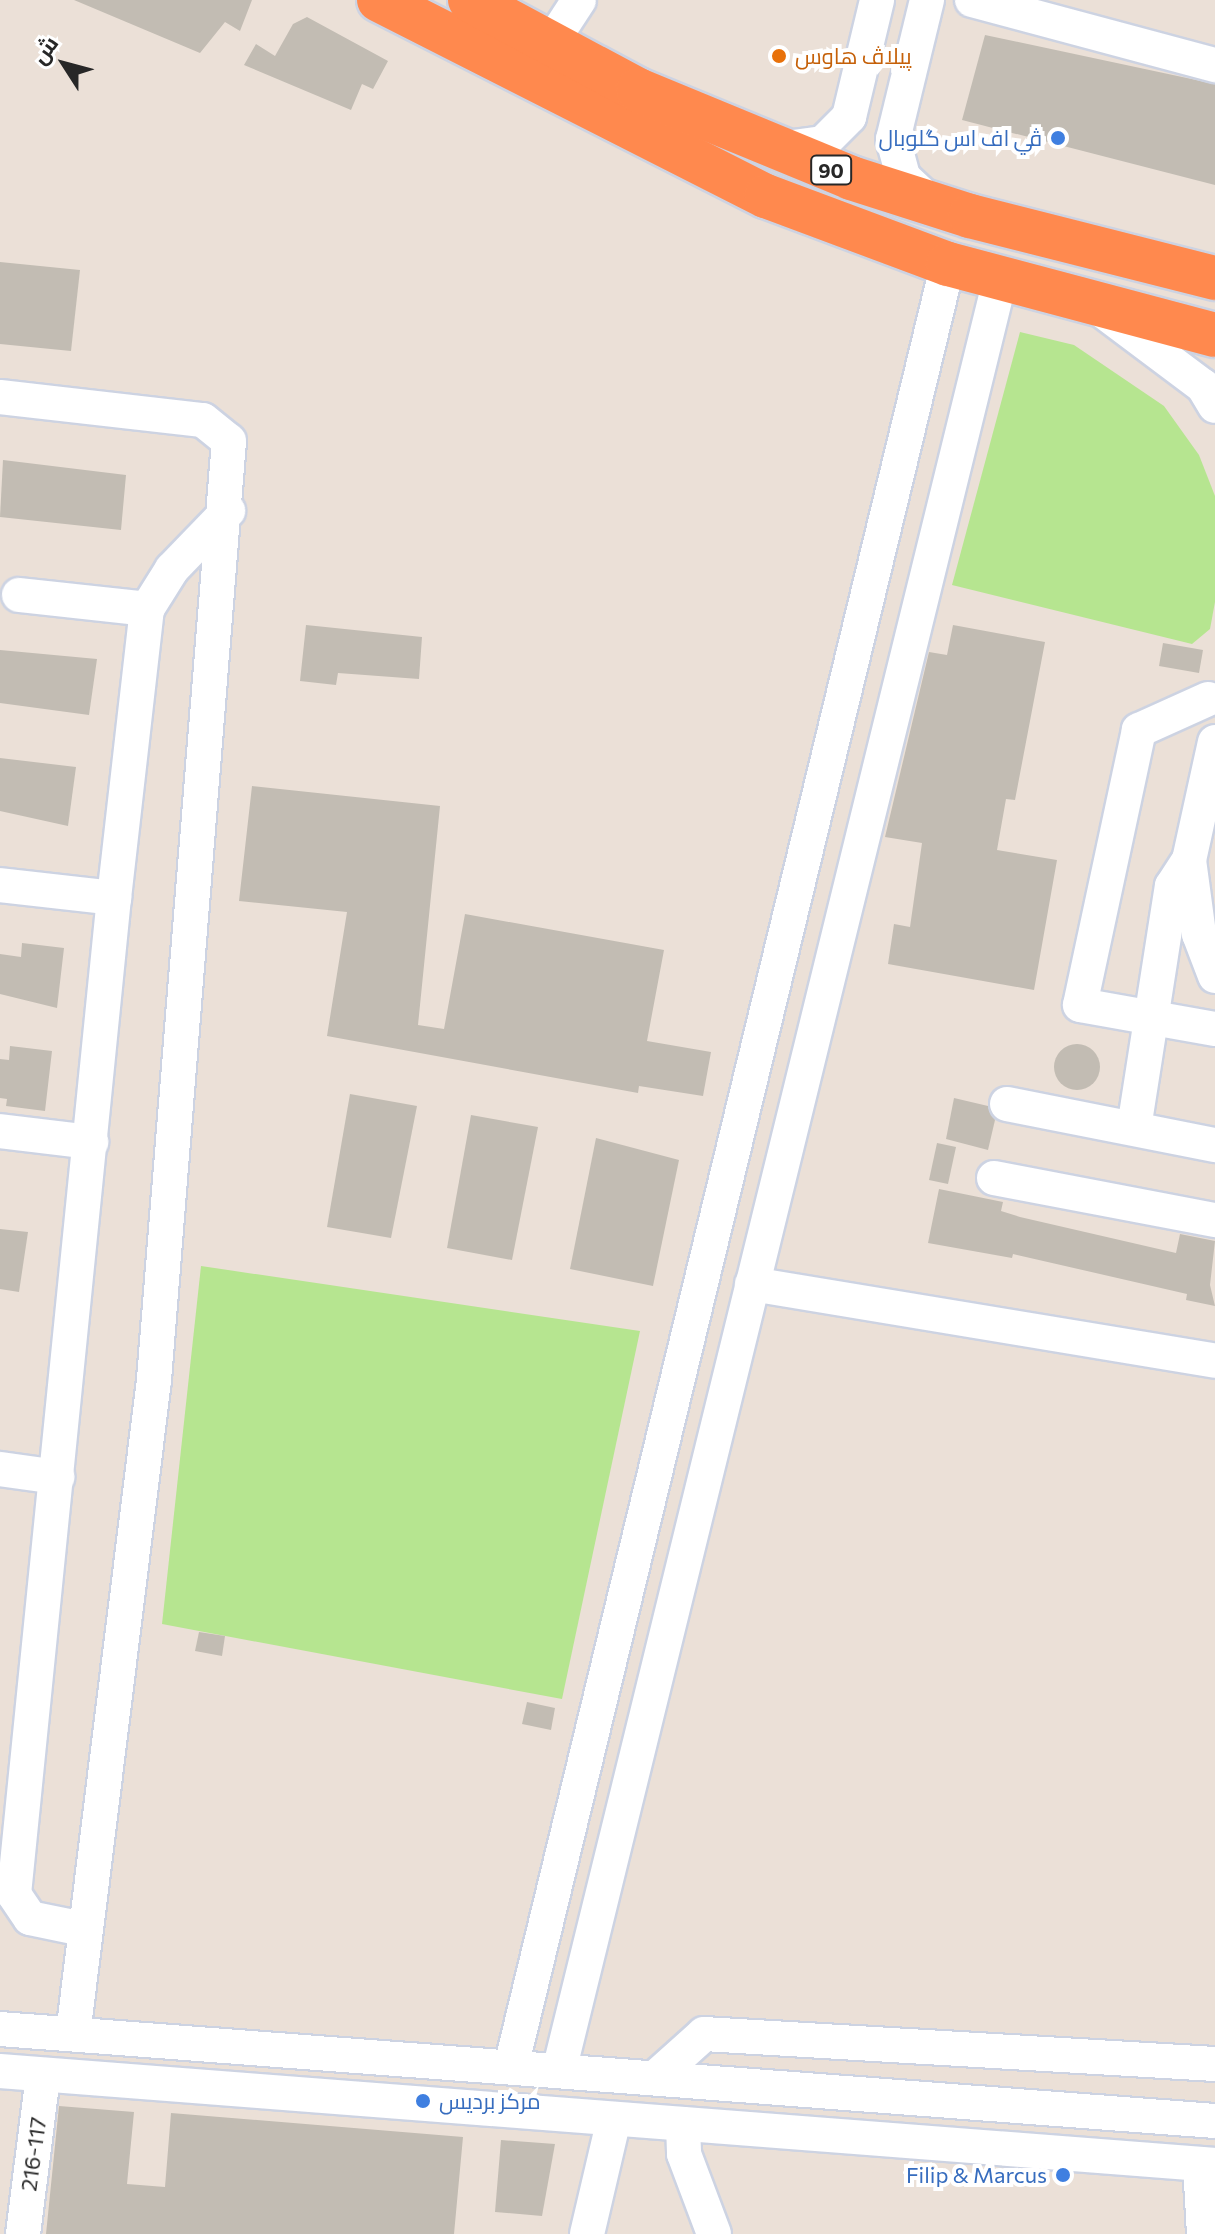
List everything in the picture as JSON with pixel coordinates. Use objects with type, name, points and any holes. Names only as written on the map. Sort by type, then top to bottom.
[{"type":"highway","name":"90","points":[[379,0],[766,196],[948,264],[1215,335]]},
{"type":"highway","name":"90","points":[[470,0],[638,90],[775,149],[932,203],[1215,278]]},
{"type":"street","points":[[551,43],[579,0]]},
{"type":"street","points":[[775,149],[800,150],[833,136],[849,117],[877,0]]},
{"type":"street","points":[[927,0],[893,139],[898,165],[911,187],[932,203]]},
{"type":"street","points":[[972,0],[1215,65]]},
{"type":"street","points":[[858,88],[875,111],[889,111],[902,100]]},
{"type":"street","points":[[511,2067],[948,264]]},
{"type":"street","points":[[559,2071],[981,346],[1000,279]]},
{"type":"street","points":[[1090,300],[1211,394]]},
{"type":"street","points":[[931,332],[958,322],[974,330],[981,346]]},
{"type":"street","points":[[0,397],[203,420],[218,428],[229,441],[228,511],[154,1380],[83,1929],[73,2034]]},
{"type":"street","points":[[83,1929],[30,1918],[14,1894],[14,1758],[57,1477],[114,898],[147,609],[172,569],[228,511]]},
{"type":"street","points":[[19,595],[147,609]]},
{"type":"street","points":[[1215,976],[1199,934],[1189,860],[1215,743],[1212,684],[1139,730],[1080,1005],[1215,1029]]},
{"type":"street","points":[[1134,1128],[1172,886],[1189,860]]},
{"type":"street","points":[[0,885],[114,898]]},
{"type":"street","points":[[1007,1104],[1215,1145]]},
{"type":"street","points":[[0,1131],[91,1142]]},
{"type":"street","points":[[994,1178],[1215,1220]]},
{"type":"street","points":[[752,1284],[1215,1361]]},
{"type":"street","points":[[0,1469],[57,1477]]},
{"type":"street","points":[[0,2029],[1215,2121]]},
{"type":"street","points":[[655,2078],[704,2034],[1215,2064]]},
{"type":"street","points":[[264,2092],[270,2049]]},
{"type":"street","points":[[0,2071],[1208,2165],[1204,2234]]},
{"type":"street","name":"216-117","points":[[23,2234],[43,2075]]},
{"type":"street","points":[[587,2234],[614,2119]]},
{"type":"street","points":[[683,2124],[684,2154],[714,2234]]},
{"type":"green space","points":[[1020,332],[1074,345],[1164,406],[1199,455],[1215,496],[1215,602],[1210,629],[1192,644],[952,585]]},
{"type":"green space","points":[[201,1266],[640,1331],[562,1699],[162,1624]]},
{"type":"building","points":[[74,0],[252,0],[240,31],[225,22],[200,53]]},
{"type":"building","points":[[307,17],[388,61],[373,89],[362,84],[351,110],[244,65],[256,44],[275,56],[293,24]]},
{"type":"building","points":[[985,35],[1215,84],[1215,185],[962,120]]},
{"type":"building","points":[[0,262],[80,270],[71,351],[0,344]]},
{"type":"building","points":[[3,460],[126,475],[121,530],[0,517]]},
{"type":"building","points":[[306,625],[422,637],[419,679],[338,673],[336,685],[300,681]]},
{"type":"building","points":[[953,625],[1045,642],[1015,800],[1006,799],[997,850],[1057,860],[1034,990],[888,964],[894,924],[910,927],[922,843],[885,837],[929,652],[947,655]]},
{"type":"building","points":[[1163,643],[1203,650],[1199,673],[1159,666]]},
{"type":"building","points":[[0,650],[97,659],[89,715],[0,703]]},
{"type":"building","points":[[0,758],[76,767],[68,826],[0,811]]},
{"type":"building","points":[[252,786],[440,806],[418,1025],[444,1029],[465,914],[664,950],[647,1041],[711,1052],[703,1096],[639,1086],[638,1093],[327,1036],[347,912],[239,901]]},
{"type":"building","points":[[22,943],[64,948],[57,1008],[0,994],[0,954],[21,957]]},
{"type":"building","points":[[1077,1044],[1093,1051],[1100,1067],[1093,1083],[1077,1090],[1061,1083],[1054,1067],[1061,1051]]},
{"type":"building","points":[[10,1046],[52,1051],[45,1111],[6,1106],[7,1099],[0,1098],[0,1059],[9,1060]]},
{"type":"building","points":[[350,1094],[417,1106],[391,1238],[327,1227]]},
{"type":"building","points":[[954,1098],[988,1106],[995,1120],[988,1150],[946,1139]]},
{"type":"building","points":[[471,1115],[538,1127],[512,1260],[447,1248]]},
{"type":"building","points":[[596,1138],[679,1160],[653,1286],[570,1269]]},
{"type":"building","points":[[937,1143],[956,1147],[948,1184],[929,1180]]},
{"type":"building","points":[[939,1189],[1003,1202],[1001,1211],[1020,1217],[1176,1253],[1180,1234],[1215,1241],[1210,1285],[1215,1306],[1186,1300],[1187,1294],[1013,1254],[1012,1258],[928,1243]]},
{"type":"building","points":[[0,1229],[28,1232],[19,1292],[0,1289]]},
{"type":"building","points":[[199,1632],[225,1636],[222,1656],[195,1651]]},
{"type":"building","points":[[527,1702],[555,1708],[551,1730],[522,1724]]},
{"type":"building","points":[[59,2106],[134,2112],[127,2184],[165,2187],[171,2113],[463,2137],[454,2234],[46,2234]]},
{"type":"building","points":[[501,2140],[555,2144],[542,2216],[495,2212]]},
{"type":"place","name":"پيلاڤ هاوس","points":[[779,56]]},
{"type":"place","name":"ڤي اف اس گلوبال","points":[[1058,138]]},
{"type":"place","name":"مرکز بردیس","points":[[423,2101]]},
{"type":"place","name":"Filip & Marcus","points":[[1063,2175]]}]
